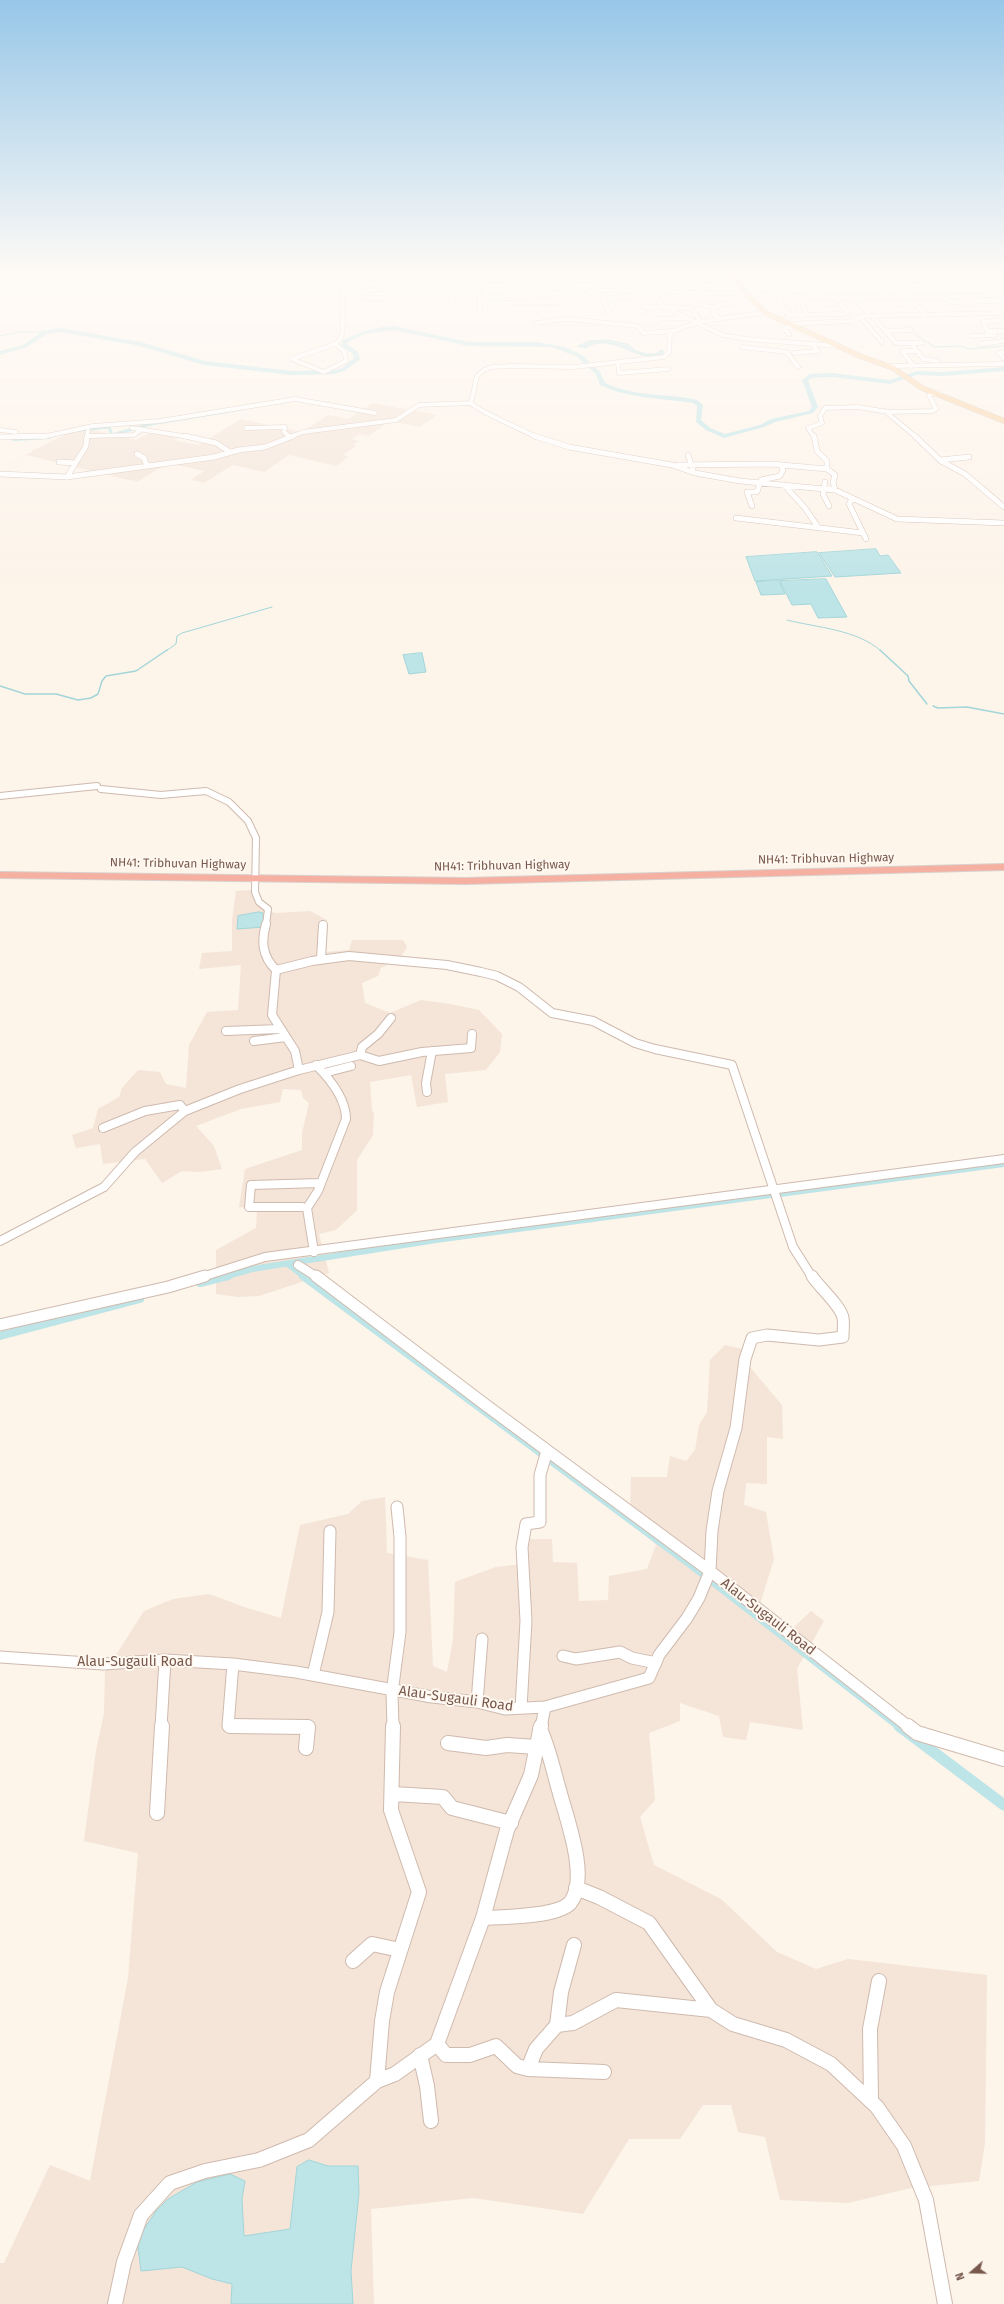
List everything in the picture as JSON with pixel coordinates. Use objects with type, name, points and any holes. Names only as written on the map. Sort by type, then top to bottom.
[{"type":"highway","name":"NH41: Tribhuvan Highway","points":[[0,875],[466,881],[1004,867]]},
{"type":"main road","points":[[908,378],[914,382],[1004,421]]},
{"type":"street","points":[[470,403],[474,382],[478,378]]},
{"type":"street","points":[[827,469],[827,461],[817,451],[815,438],[808,428],[822,423],[820,416],[825,408],[858,407],[885,411],[936,410],[929,395],[939,393]]},
{"type":"street","points":[[0,438],[26,438],[56,434],[93,426],[194,417],[295,399],[375,413]]},
{"type":"street","points":[[0,474],[67,477],[213,457],[230,452],[271,446],[289,436],[312,430],[396,420],[405,415],[413,406],[470,403],[475,408],[500,418],[547,442],[672,464],[781,465],[827,469],[834,475],[833,482],[835,490]]},
{"type":"street","points":[[885,411],[906,428],[940,460],[949,467],[965,474],[1004,507]]},
{"type":"street","points":[[246,428],[285,427],[286,429],[284,432],[289,436]]},
{"type":"street","points":[[0,430],[64,435],[88,430],[142,429],[167,432],[216,443],[230,452]]},
{"type":"street","points":[[88,436],[109,434],[136,435],[142,429]]},
{"type":"street","points":[[67,477],[86,446],[88,430]]},
{"type":"street","points":[[934,455],[962,451]]},
{"type":"street","points":[[137,454],[144,458],[147,466]]},
{"type":"street","points":[[688,455],[692,465],[692,472]]},
{"type":"street","points":[[201,464],[213,462],[213,457]]},
{"type":"street","points":[[940,460],[969,457]]},
{"type":"street","points":[[60,462],[75,463]]},
{"type":"street","points":[[672,464],[692,472],[759,483],[835,490],[897,520],[1004,523]]},
{"type":"street","points":[[752,506],[747,492],[757,492],[759,483],[768,478],[780,476],[783,470],[781,465]]},
{"type":"street","points":[[825,482],[823,494],[829,506]]},
{"type":"street","points":[[784,485],[805,508],[818,527]]},
{"type":"street","points":[[995,500],[1004,498]]},
{"type":"street","points":[[852,499],[849,504],[866,539]]},
{"type":"street","points":[[736,518],[863,533]]},
{"type":"street","points":[[0,796],[99,787],[145,795],[206,791],[216,794],[229,802],[248,821],[256,838],[255,892],[259,902],[268,909],[269,917],[262,944],[269,964],[276,970]]},
{"type":"street","points":[[321,959],[323,925]]},
{"type":"street","points":[[276,970],[321,959],[349,956],[447,965],[482,972],[497,976],[519,987],[552,1013],[593,1021],[635,1043],[655,1049],[732,1065],[793,1247],[843,1317],[843,1337],[829,1340],[795,1340],[768,1334],[752,1338],[747,1346],[736,1428],[721,1480],[710,1546],[708,1576]]},
{"type":"street","points":[[276,970],[272,1015],[279,1029],[295,1051],[298,1070]]},
{"type":"street","points":[[360,1055],[366,1042],[381,1031],[385,1023],[391,1018]]},
{"type":"street","points":[[226,1031],[279,1029]]},
{"type":"street","points":[[0,1242],[104,1187],[135,1152],[185,1111],[240,1089],[298,1070],[360,1055],[379,1061],[432,1051],[472,1048],[472,1034]]},
{"type":"street","points":[[254,1041],[286,1037]]},
{"type":"street","points":[[427,1092],[426,1083],[432,1051]]},
{"type":"street","points":[[314,1252],[307,1208],[318,1191],[346,1119],[346,1107],[324,1073],[316,1065]]},
{"type":"street","points":[[324,1073],[351,1066]]},
{"type":"street","points":[[103,1128],[123,1122],[134,1115],[146,1111],[180,1105],[185,1111]]},
{"type":"street","points":[[0,1325],[168,1287],[266,1257],[314,1252],[1004,1159]]},
{"type":"street","points":[[302,1207],[249,1207],[251,1186],[320,1183]]},
{"type":"street","points":[[298,1265],[320,1278],[708,1576]]},
{"type":"street","points":[[521,1708],[526,1621],[522,1547],[523,1535],[526,1524],[540,1522],[539,1470],[541,1460],[547,1451]]},
{"type":"street","points":[[377,2081],[382,2021],[387,1992],[419,1892],[391,1810],[393,1794],[392,1690],[400,1632],[400,1537],[397,1507]]},
{"type":"street","points":[[313,1675],[328,1612],[330,1531]]},
{"type":"street","name":"Alau-Sugauli Road","points":[[0,1657],[103,1664],[165,1660],[233,1664],[313,1675],[392,1690],[477,1702],[505,1709],[545,1707],[649,1678],[659,1655],[690,1613],[708,1576],[917,1733],[1004,1759]]},
{"type":"street","points":[[477,1702],[482,1639]]},
{"type":"street","points":[[563,1656],[576,1659],[620,1652],[632,1658],[656,1663]]},
{"type":"street","points":[[157,1813],[165,1660]]},
{"type":"street","points":[[233,1664],[228,1726],[308,1727],[306,1748]]},
{"type":"street","points":[[115,2304],[124,2262],[141,2215],[170,2183],[204,2170],[260,2160],[309,2140],[377,2081],[395,2074],[437,2044],[483,1918],[511,1823],[531,1775],[545,1707]]},
{"type":"street","points":[[483,1918],[557,1910],[569,1905],[574,1899],[577,1860],[550,1749],[540,1729]]},
{"type":"street","points":[[448,1742],[486,1748],[507,1745],[537,1747]]},
{"type":"street","points":[[393,1794],[443,1797],[452,1808],[511,1823]]},
{"type":"street","points":[[576,1888],[599,1897],[649,1923],[711,2010],[733,2024],[786,2040],[831,2064],[871,2101],[904,2146],[926,2200],[945,2304]]},
{"type":"street","points":[[353,1961],[372,1944],[400,1950]]},
{"type":"street","points":[[528,2069],[536,2049],[557,2025],[561,1992],[574,1946]]},
{"type":"street","points":[[871,2101],[870,2029],[879,1981]]},
{"type":"street","points":[[557,2025],[574,2023],[616,2000],[639,2001],[669,2008],[711,2010]]},
{"type":"street","points":[[437,2044],[446,2055],[470,2055],[496,2046],[517,2066],[528,2069],[604,2072]]},
{"type":"street","points":[[420,2055],[427,2086],[431,2121]]},
{"type":"shaded area","points":[[373,403],[415,411],[418,410],[416,411],[437,415],[420,427],[390,421],[369,436],[360,434],[352,439],[359,441],[353,445],[356,446],[343,455],[354,458],[348,457],[336,466],[289,455],[264,472],[233,465],[204,483],[191,480],[204,471],[168,463],[137,482],[26,455],[2,468],[36,449],[81,427],[136,440],[155,430],[181,436],[174,440],[198,445],[241,419],[302,432],[328,415],[348,419]]},
{"type":"shaded area","points":[[251,890],[261,907],[267,911],[276,913],[310,911],[327,920],[326,952],[349,950],[352,940],[403,940],[407,947],[400,958],[381,968],[378,976],[362,983],[365,1003],[390,1013],[421,1000],[479,1010],[502,1034],[500,1052],[486,1070],[445,1074],[448,1102],[417,1107],[411,1075],[370,1082],[372,1110],[374,1113],[373,1135],[357,1160],[357,1210],[336,1230],[319,1234],[329,1273],[259,1296],[238,1297],[216,1294],[216,1250],[256,1228],[257,1209],[239,1207],[245,1169],[302,1150],[302,1133],[309,1103],[303,1098],[301,1090],[283,1089],[280,1102],[241,1109],[196,1126],[214,1146],[222,1169],[199,1172],[182,1171],[162,1183],[145,1159],[103,1164],[100,1144],[76,1148],[72,1135],[93,1128],[98,1109],[119,1097],[122,1088],[138,1070],[160,1072],[166,1084],[186,1088],[189,1045],[207,1012],[238,1010],[241,965],[199,969],[202,953],[232,951],[232,921],[236,891]]},
{"type":"shaded area","points":[[725,1345],[742,1349],[743,1359],[782,1405],[783,1439],[767,1437],[767,1484],[746,1483],[744,1505],[766,1512],[774,1559],[760,1604],[791,1630],[811,1611],[824,1621],[797,1669],[803,1730],[750,1722],[746,1740],[723,1737],[719,1716],[680,1703],[680,1721],[649,1733],[655,1800],[640,1817],[654,1865],[721,1899],[777,1952],[816,1969],[848,1959],[987,1975],[985,2143],[979,2181],[911,2188],[848,2203],[780,2200],[765,2137],[738,2132],[731,2105],[703,2105],[680,2139],[629,2139],[583,2214],[473,2198],[371,2209],[374,2304],[0,2304],[0,2263],[4,2263],[50,2165],[90,2181],[128,1978],[138,1853],[84,1841],[96,1751],[104,1713],[105,1672],[144,1611],[173,1599],[209,1594],[247,1608],[281,1618],[300,1525],[348,1514],[362,1501],[385,1497],[387,1553],[428,1560],[433,1666],[447,1672],[453,1640],[455,1582],[496,1567],[524,1564],[525,1539],[552,1539],[553,1562],[577,1563],[579,1601],[608,1600],[609,1576],[647,1569],[656,1545],[630,1514],[631,1477],[667,1477],[670,1456],[686,1461],[695,1450],[699,1425],[707,1412],[710,1360]]},
{"type":"water","points":[[876,549],[880,556],[888,555],[901,573],[835,577],[819,553]]},
{"type":"water","points":[[817,552],[832,576],[755,581],[746,557]]},
{"type":"water","points":[[826,579],[847,617],[818,618],[811,604],[792,605],[780,581]]},
{"type":"water","points":[[779,581],[785,594],[761,595],[756,582]]},
{"type":"water","points":[[422,653],[426,672],[409,674],[403,655]]},
{"type":"water","points":[[259,912],[263,913],[264,927],[237,929],[238,916]]},
{"type":"water","points":[[309,2160],[328,2166],[358,2166],[359,2193],[351,2271],[353,2304],[231,2304],[232,2284],[212,2279],[182,2267],[141,2271],[137,2240],[156,2211],[168,2199],[197,2182],[230,2174],[245,2181],[242,2199],[244,2236],[290,2229],[297,2167]]},
{"type":"waterway","points":[[601,378],[602,384],[624,393],[695,401],[700,405],[698,421],[708,429],[724,436],[762,426],[773,420],[811,412],[815,407],[805,380],[808,378]]},
{"type":"waterway","points":[[853,378],[890,382],[903,378]]},
{"type":"waterway","points":[[81,430],[109,427],[112,435],[151,424],[242,409]]},
{"type":"waterway","points":[[14,439],[49,437]]},
{"type":"waterway","points":[[166,651],[176,644],[177,636],[182,633],[272,607]]},
{"type":"waterway","points":[[787,620],[836,630],[860,638],[881,651]]},
{"type":"waterway","points":[[0,686],[25,694],[56,694],[78,700],[91,698],[98,694],[102,681],[106,676],[136,671],[167,650]]},
{"type":"waterway","points":[[880,650],[908,676],[909,681],[927,704]]},
{"type":"waterway","points":[[933,706],[938,708],[967,707],[1004,714]]},
{"type":"waterway","points":[[780,1194],[1004,1164]]},
{"type":"waterway","points":[[224,1277],[252,1269],[436,1240],[771,1195]]},
{"type":"waterway","points":[[288,1264],[305,1277]]},
{"type":"waterway","points":[[224,1277],[228,1276]]},
{"type":"waterway","points":[[303,1276],[694,1567],[900,1727]]},
{"type":"waterway","points":[[200,1283],[224,1277]]},
{"type":"waterway","points":[[0,1336],[140,1299]]},
{"type":"waterway","points":[[899,1726],[1004,1805]]}]
